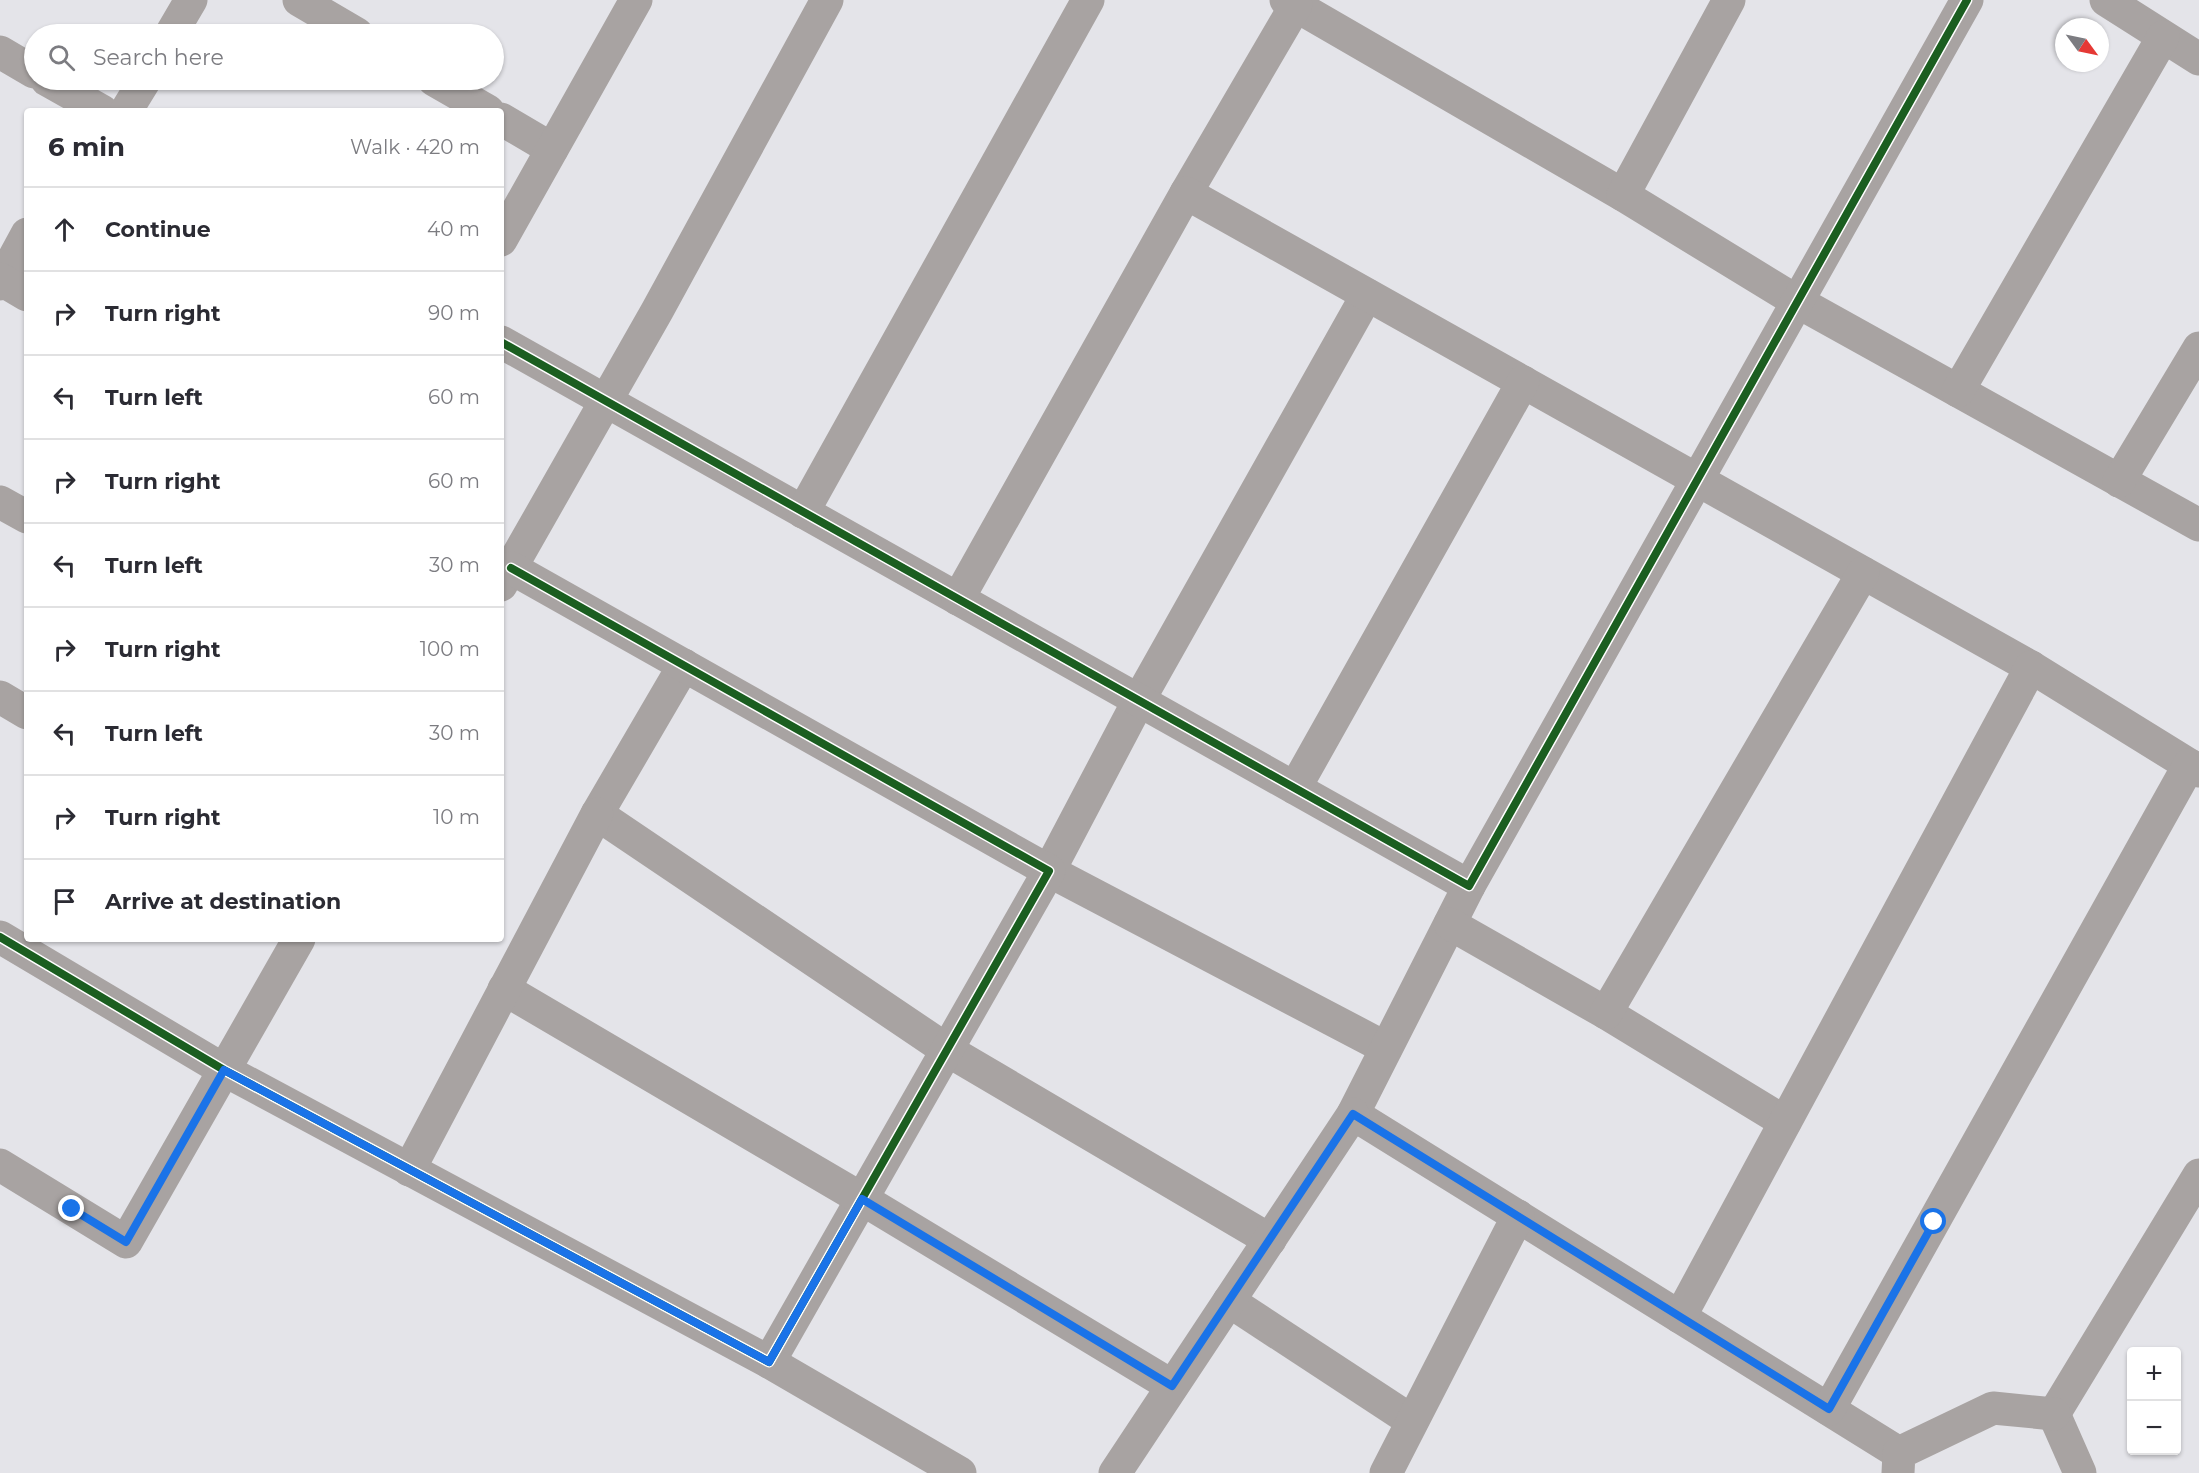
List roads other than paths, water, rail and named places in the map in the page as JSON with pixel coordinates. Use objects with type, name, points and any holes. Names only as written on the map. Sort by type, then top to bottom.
[{"type":"street","points":[[177,24],[191,0]]},
{"type":"street","points":[[298,0],[340,24]]},
{"type":"street","points":[[504,235],[636,0]]},
{"type":"street","points":[[826,0],[663,301],[506,576],[684,665],[1049,871],[1386,1048]]},
{"type":"street","points":[[803,512],[1088,0]]},
{"type":"street","points":[[1623,195],[1729,0]]},
{"type":"street","points":[[1115,1473],[1353,1114],[1469,886],[1967,0]]},
{"type":"street","points":[[2106,0],[2199,59]]},
{"type":"street","points":[[958,599],[1291,3],[1623,195],[1798,302],[2199,525]]},
{"type":"street","points":[[1958,391],[2163,37]]},
{"type":"street","points":[[0,52],[24,66]]},
{"type":"street","points":[[67,90],[100,108]]},
{"type":"street","points":[[107,108],[131,90]]},
{"type":"street","points":[[451,90],[483,108]]},
{"type":"street","points":[[504,121],[552,149]]},
{"type":"street","points":[[1186,193],[2031,667],[2194,768],[1829,1409]]},
{"type":"street","points":[[0,284],[24,240]]},
{"type":"street","points":[[0,279],[24,293]]},
{"type":"street","points":[[769,1362],[1049,871],[1139,700],[1367,295]]},
{"type":"street","points":[[504,344],[1469,886]]},
{"type":"street","points":[[2119,481],[2199,348]]},
{"type":"street","points":[[1295,788],[1523,382]]},
{"type":"street","points":[[0,502],[24,515]]},
{"type":"street","points":[[1606,1013],[1863,573]]},
{"type":"street","points":[[409,1170],[597,814],[684,665]]},
{"type":"street","points":[[1680,1317],[2031,667]]},
{"type":"street","points":[[0,697],[24,711]]},
{"type":"street","points":[[597,814],[947,1050],[1270,1240]]},
{"type":"street","points":[[1450,924],[1606,1013],[1785,1122]]},
{"type":"street","points":[[0,937],[224,1070],[769,1362],[960,1473]]},
{"type":"street","points":[[0,1165],[126,1242],[297,942]]},
{"type":"street","points":[[504,989],[862,1199],[1172,1386]]},
{"type":"street","points":[[1353,1114],[1829,1409],[1898,1463],[1993,1408],[2054,1414]]},
{"type":"street","points":[[2054,1414],[2199,1175]]},
{"type":"street","points":[[1386,1473],[1518,1216]]},
{"type":"street","points":[[1229,1301],[1412,1421]]},
{"type":"street","points":[[2054,1414],[2080,1473]]}]
